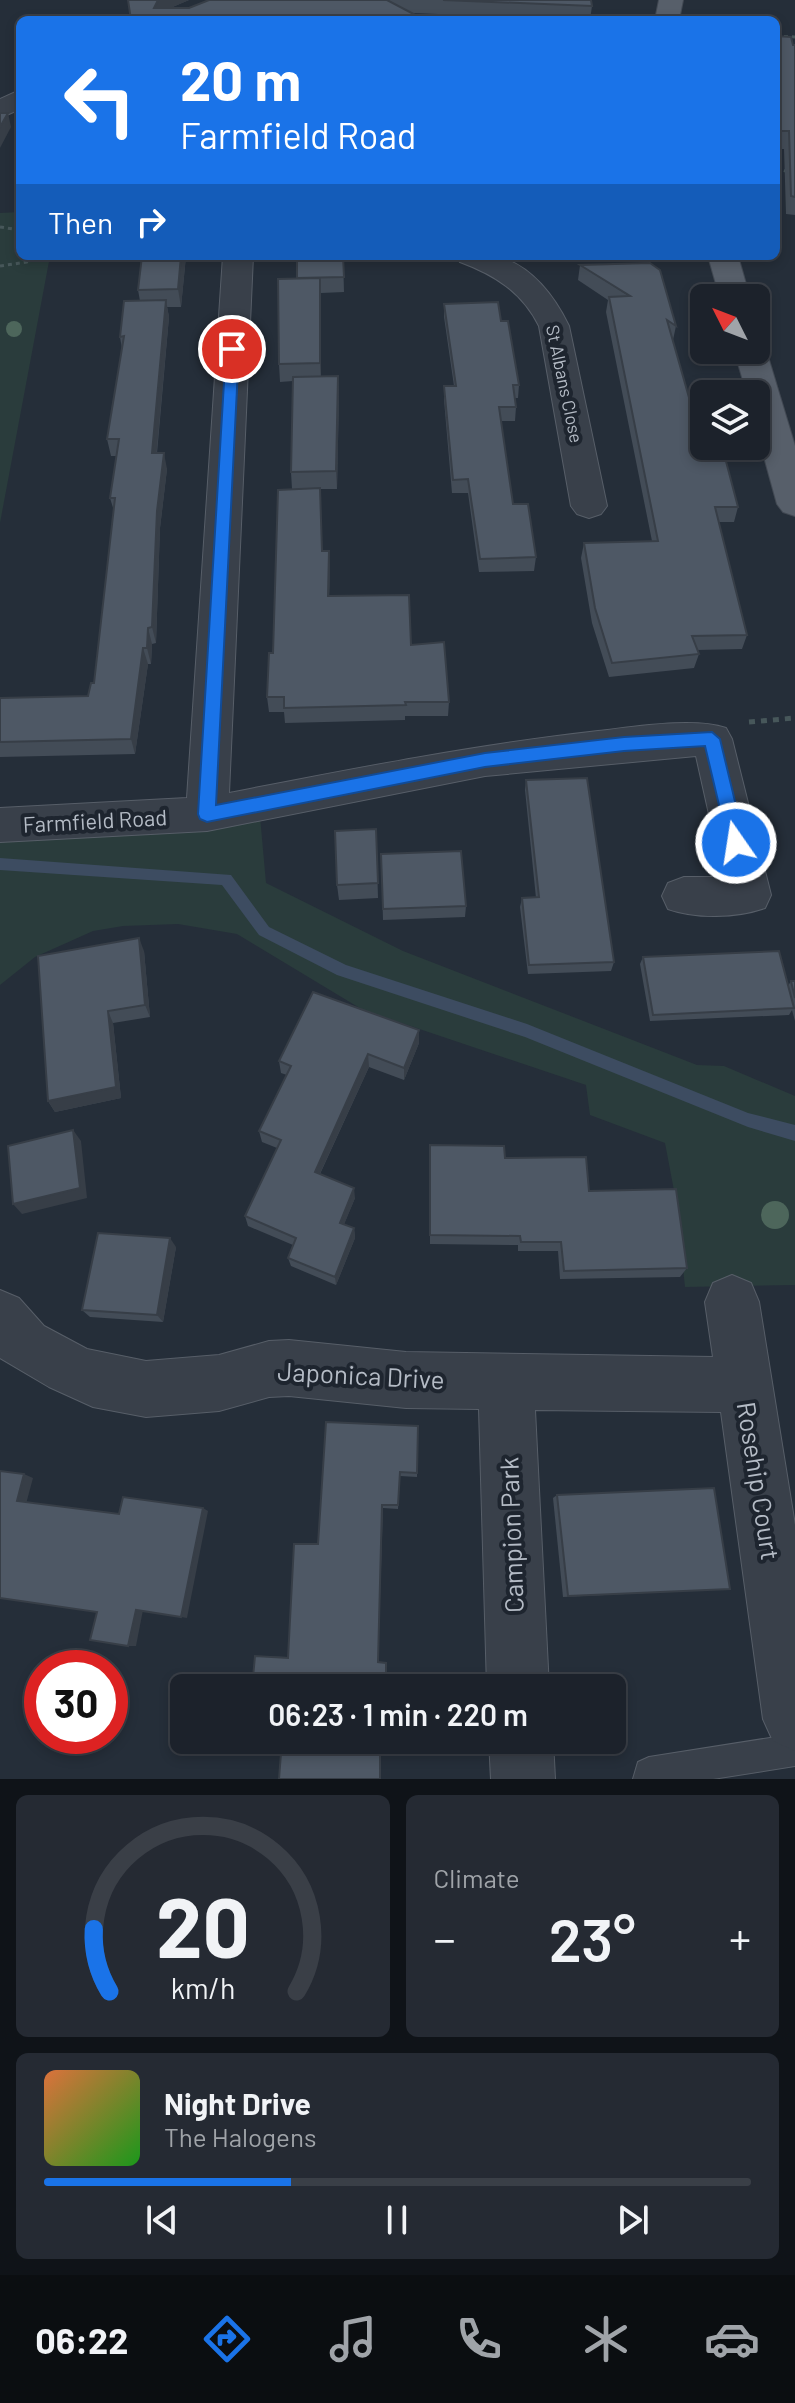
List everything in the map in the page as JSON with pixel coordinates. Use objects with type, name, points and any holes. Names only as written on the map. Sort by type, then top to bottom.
[{"type":"main road","points":[[724,260],[731,284]]},
{"type":"main road","points":[[754,364],[795,504]]},
{"type":"street","points":[[207,814],[238,260]]},
{"type":"street","name":"St Albans Close","points":[[478,260],[521,281],[547,310],[554,326],[589,506]]},
{"type":"street","name":"Farmfield Road","points":[[0,825],[207,814],[485,760],[624,744],[712,739],[749,895],[684,896]]},
{"type":"street","name":"Rosehip Court","points":[[732,1302],[795,1719]]},
{"type":"street","name":"Japonica Drive","points":[[0,1317],[25,1345],[93,1379],[121,1387],[171,1389],[219,1383],[269,1369],[289,1368],[406,1380],[506,1382]]},
{"type":"street","name":"Rosehip Court","points":[[506,1382],[743,1385]]},
{"type":"street","name":"Campion Park","points":[[506,1382],[517,1674]]},
{"type":"street","points":[[522,1754],[523,1779]]},
{"type":"lane","points":[[649,1779],[649,1773],[795,1750]]},
{"type":"path","points":[[0,266],[31,260]]},
{"type":"shaded area","points":[[16,212],[16,260],[49,260],[0,523],[0,213]]},
{"type":"shaded area","points":[[259,805],[266,883],[403,951],[697,1065],[724,1066],[795,1096],[795,1285],[685,1287],[676,1201],[665,1143],[590,1115],[586,1085],[363,1010],[237,934],[178,924],[123,926],[93,931],[35,957],[0,985],[0,825]]},
{"type":"building","points":[[128,0],[158,0],[154,8],[189,8],[209,0],[387,0],[417,16],[130,16]]},
{"type":"building","points":[[443,0],[591,0],[592,6]]},
{"type":"building","points":[[780,36],[791,37],[795,45],[795,197],[791,196],[789,131],[780,131]]},
{"type":"building","points":[[0,113],[8,113],[0,127]]},
{"type":"building","points":[[142,260],[181,260],[178,289],[138,290]]},
{"type":"building","points":[[297,260],[343,260],[344,277],[297,278]]},
{"type":"building","points":[[650,263],[660,270],[676,326],[667,320],[690,401],[690,460],[726,460],[738,507],[715,507],[747,635],[692,636],[699,654],[612,663],[595,608],[584,543],[658,541],[609,297],[630,296],[580,265]]},
{"type":"building","points":[[320,278],[320,363],[279,364],[278,279]]},
{"type":"building","points":[[166,300],[152,453],[164,453],[157,511],[152,627],[148,628],[147,648],[143,648],[131,739],[0,742],[0,698],[88,696],[91,683],[94,683],[115,498],[110,498],[119,439],[107,439],[124,336],[120,337],[124,301]]},
{"type":"building","points":[[498,302],[501,321],[508,321],[519,385],[513,385],[516,407],[499,407],[513,504],[528,504],[536,557],[480,559],[468,479],[453,480],[444,386],[456,386],[444,304]]},
{"type":"building","points":[[338,376],[336,471],[291,472],[293,377]]},
{"type":"building","points":[[320,488],[322,551],[329,551],[328,596],[409,595],[411,645],[444,642],[449,702],[284,708],[284,697],[267,697],[269,653],[273,653],[278,490]]},
{"type":"building","points":[[587,778],[614,962],[529,965],[522,898],[539,897],[526,780]]},
{"type":"building","points":[[376,829],[378,883],[337,885],[335,831]]},
{"type":"building","points":[[461,851],[466,906],[383,909],[381,854]]},
{"type":"building","points":[[139,938],[145,1005],[108,1011],[116,1087],[48,1101],[38,956]]},
{"type":"building","points":[[779,951],[794,1008],[653,1015],[643,957]]},
{"type":"building","points":[[313,992],[419,1030],[404,1068],[368,1054],[315,1172],[354,1188],[340,1223],[354,1228],[335,1277],[288,1258],[296,1238],[245,1216],[281,1140],[259,1131],[291,1066],[279,1061]]},
{"type":"building","points":[[73,1130],[80,1188],[13,1204],[8,1146]]},
{"type":"building","points":[[430,1145],[504,1146],[505,1158],[586,1157],[589,1191],[676,1189],[687,1268],[564,1271],[561,1242],[521,1242],[520,1236],[430,1235]]},
{"type":"building","points":[[98,1233],[170,1238],[157,1315],[82,1310]]},
{"type":"building","points":[[326,1422],[418,1426],[417,1473],[400,1472],[398,1505],[382,1505],[378,1662],[386,1663],[386,1674],[253,1674],[255,1656],[288,1658],[294,1544],[318,1544]]},
{"type":"building","points":[[0,1471],[24,1474],[17,1501],[119,1514],[123,1497],[203,1508],[181,1617],[136,1610],[128,1646],[90,1640],[97,1612],[0,1598]]},
{"type":"building","points":[[714,1488],[730,1589],[568,1596],[557,1495]]},
{"type":"building","points":[[281,1754],[380,1754],[380,1779],[279,1779]]},
{"type":"waterway","points":[[0,864],[226,879],[264,931],[342,970],[527,1031],[748,1120],[795,1133]]},
{"type":"route","points":[[232,349],[207,814],[337,792],[485,760],[624,744],[712,739],[736,843]]}]
